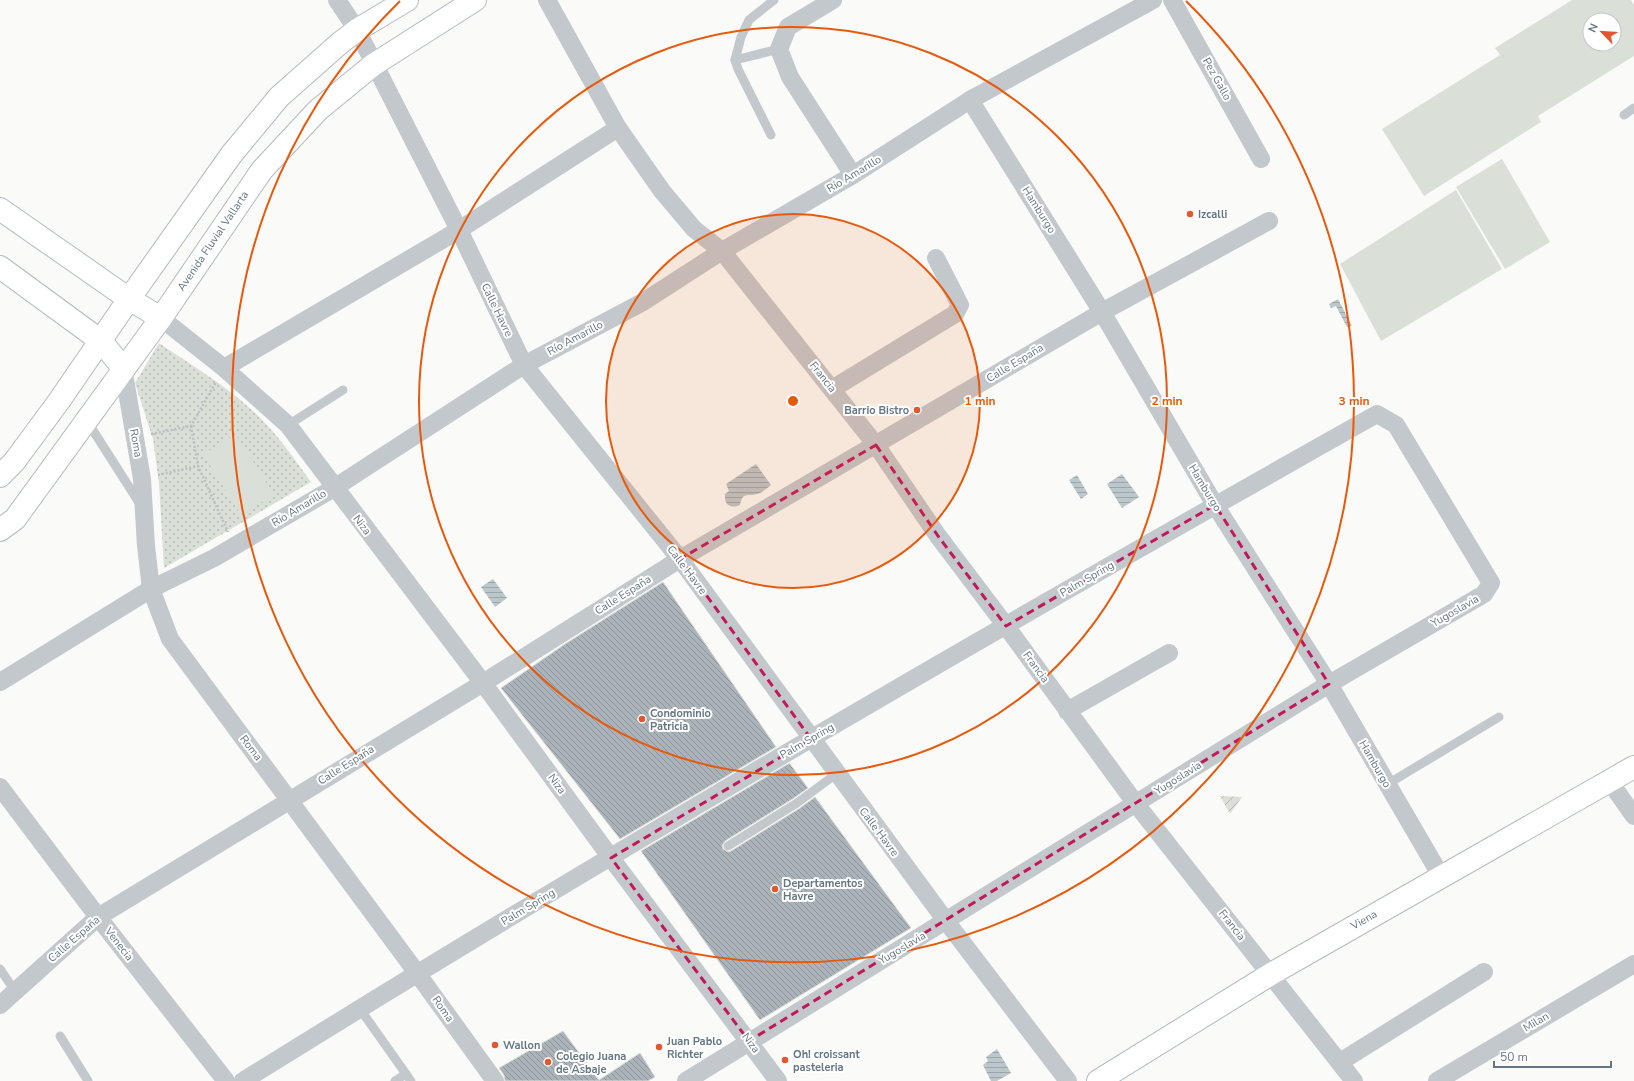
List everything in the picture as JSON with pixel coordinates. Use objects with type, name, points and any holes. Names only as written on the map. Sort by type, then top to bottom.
[{"type":"street","name":"Calle Havre","points":[[337,0],[357,30],[524,365],[680,559],[836,774],[1068,1081]]},
{"type":"street","points":[[0,476],[18,456],[101,341],[231,155],[279,97],[340,43],[357,30],[407,0]]},
{"type":"street","name":"Avenida Fluvial Vallarta","points":[[0,530],[15,518],[87,421],[123,368],[161,318],[262,170],[318,110],[374,64],[475,0]]},
{"type":"street","name":"Francia","points":[[546,0],[618,128],[662,191],[694,229],[722,250],[876,445],[938,536],[1006,626],[1136,804],[1354,1081]]},
{"type":"street","points":[[833,0],[788,27],[779,49],[790,77],[853,175]]},
{"type":"street","name":"Río Amarillo","points":[[0,682],[151,589],[214,558],[334,488],[524,365],[643,302],[722,250],[853,175],[970,100],[1153,0]]},
{"type":"street","name":"Pez Gallo","points":[[1172,0],[1261,159]]},
{"type":"street","name":"Hamburgo","points":[[970,100],[1102,312],[1215,505],[1329,684],[1386,785],[1441,876]]},
{"type":"street","points":[[224,368],[458,230],[618,128]]},
{"type":"street","points":[[0,209],[129,299],[161,318]]},
{"type":"street","name":"Calle España","points":[[0,1005],[98,917],[483,682],[680,559],[1102,312],[1269,221]]},
{"type":"street","points":[[832,389],[955,314],[960,305],[936,258]]},
{"type":"street","points":[[0,267],[101,341],[123,368]]},
{"type":"street","name":"Niza","points":[[161,318],[224,368],[288,425],[334,488],[483,682],[610,858],[750,1041],[778,1081]]},
{"type":"street","name":"Roma","points":[[123,368],[142,479],[146,546],[151,589],[170,639],[418,973],[495,1081]]},
{"type":"street","name":"Palm Spring","points":[[243,1081],[418,973],[811,739],[1215,505],[1377,414]]},
{"type":"street","name":"Yugoslavia","points":[[686,1081],[1329,684],[1484,594],[1491,583],[1396,425],[1377,414]]},
{"type":"street","points":[[1067,711],[1170,653]]},
{"type":"street","name":"Viena","points":[[1098,1081],[1270,974],[1634,767]]},
{"type":"street","points":[[1610,782],[1634,816]]},
{"type":"street","name":"Venecia","points":[[0,787],[98,917],[226,1081]]},
{"type":"street","name":"Milan","points":[[1437,1081],[1634,964]]},
{"type":"street","points":[[1340,1062],[1484,972]]},
{"type":"lane","points":[[771,135],[735,60],[741,37],[749,20],[774,0]]},
{"type":"lane","points":[[735,60],[779,49]]},
{"type":"lane","points":[[1624,115],[1634,108]]},
{"type":"lane","points":[[288,425],[343,390]]},
{"type":"lane","points":[[87,421],[143,509]]},
{"type":"lane","points":[[1386,785],[1498,717]]},
{"type":"lane","points":[[728,846],[797,803],[836,774]]},
{"type":"lane","points":[[0,969],[15,991]]},
{"type":"lane","points":[[360,1008],[408,1078],[395,1081]]},
{"type":"lane","points":[[60,1036],[88,1081]]},
{"type":"path","points":[[224,368],[191,426],[198,466],[234,546]]},
{"type":"path","points":[[135,438],[191,426]]},
{"type":"path","points":[[142,479],[198,466]]},
{"type":"highlighted area","points":[[876,445],[938,536],[1006,626],[1215,505],[1329,684],[749,1041],[611,858],[811,739],[680,559]]},
{"type":"shaded area","points":[[1572,0],[1631,0],[1634,5],[1634,56],[1538,116],[1541,122],[1424,196],[1382,129],[1500,55],[1495,48]]},
{"type":"shaded area","points":[[1502,159],[1550,242],[1505,269],[1456,187]]},
{"type":"shaded area","points":[[1456,190],[1502,269],[1381,341],[1340,264]]},
{"type":"shaded area","points":[[1338,299],[1352,326],[1347,327],[1336,306],[1331,308],[1329,304]]},
{"type":"shaded area","points":[[159,343],[219,384],[253,411],[277,436],[311,482],[164,568],[159,483],[153,439],[135,383]]},
{"type":"shaded area","points":[[236,434],[274,495],[241,515],[203,454]]},
{"type":"shaded area","points":[[756,464],[771,485],[759,493],[744,496],[740,505],[733,507],[728,505],[725,494],[729,491],[726,484]]},
{"type":"shaded area","points":[[1122,474],[1139,497],[1122,508],[1107,484]]},
{"type":"shaded area","points":[[1077,475],[1088,494],[1081,499],[1069,480]]},
{"type":"shaded area","points":[[493,579],[507,598],[495,607],[481,587]]},
{"type":"shaded area","points":[[1220,796],[1242,797],[1230,814]]},
{"type":"shaded area","points":[[997,1049],[1011,1073],[997,1081],[991,1081],[983,1065],[988,1061],[986,1057]]},
{"type":"building","name":"Condominio Patricia","points":[[663,582],[776,747],[620,839],[501,688],[565,644]]},
{"type":"building","name":"Departamentos Havre","points":[[790,764],[808,788],[725,841],[722,846],[723,849],[728,852],[731,851],[815,797],[911,928],[760,1020],[641,851]]},
{"type":"building","name":"Colegio Juana de Asbaje","points":[[563,1031],[599,1080],[640,1053],[655,1077],[648,1081],[505,1081],[504,1075],[499,1068]]},
{"type":"place","name":"Izcalli","points":[[1190,214]]},
{"type":"place","name":"Barrio Bistro","points":[[917,410]]},
{"type":"place","name":"Condominio Patricia","points":[[642,719]]},
{"type":"place","name":"Departamentos Havre","points":[[775,889]]},
{"type":"place","name":"Wallon","points":[[495,1045]]},
{"type":"place","name":"Juan Pablo Richter","points":[[659,1047]]},
{"type":"place","name":"Oh! croissant pasteleria","points":[[785,1060]]},
{"type":"place","name":"Colegio Juana de Asbaje","points":[[548,1062]]}]
